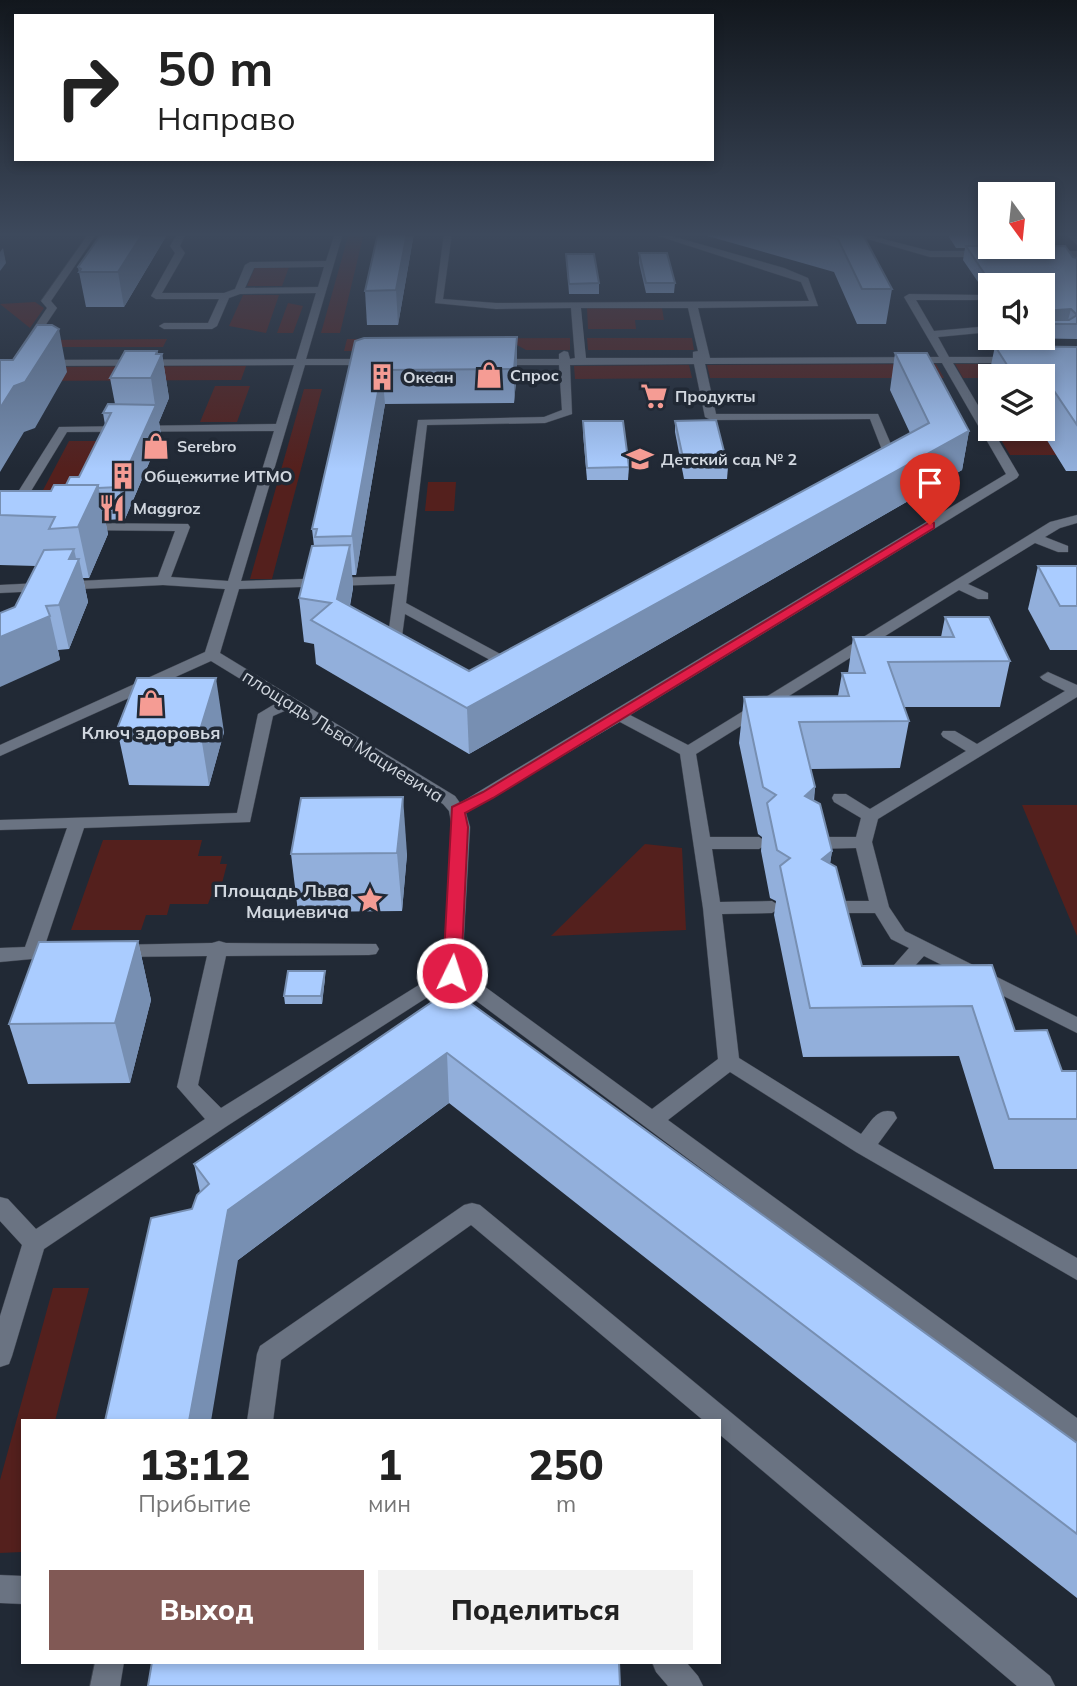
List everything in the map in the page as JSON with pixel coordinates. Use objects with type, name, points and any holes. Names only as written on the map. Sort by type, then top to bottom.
[{"type":"street","points":[[0,385],[50,312]]},
{"type":"street","points":[[163,326],[212,326],[218,312]]},
{"type":"street","points":[[0,751],[212,655],[315,312]]},
{"type":"street","points":[[577,312],[581,358]]},
{"type":"street","points":[[694,312],[710,417],[874,416],[890,456],[870,472]]},
{"type":"street","points":[[457,811],[1013,475],[917,312]]},
{"type":"street","points":[[929,335],[978,331]]},
{"type":"street","points":[[300,359],[377,355]]},
{"type":"street","points":[[0,356],[17,360]]},
{"type":"street","points":[[484,358],[1023,356]]},
{"type":"street","points":[[404,657],[392,650],[422,422],[545,420],[564,416],[568,412],[564,358]]},
{"type":"street","points":[[0,363],[17,360],[300,359],[390,362]]},
{"type":"street","points":[[18,525],[6,524],[63,429],[280,427]]},
{"type":"street","points":[[688,752],[775,698],[879,643],[958,585],[1055,525],[1077,519]]},
{"type":"street","points":[[67,527],[183,527],[163,581]]},
{"type":"street","points":[[1035,538],[1063,549]]},
{"type":"street","points":[[0,589],[163,581],[233,585],[400,580]]},
{"type":"street","points":[[958,585],[983,596]]},
{"type":"street","points":[[23,605],[34,589]]},
{"type":"street","points":[[397,604],[510,665]]},
{"type":"street","name":"площадь Льва Мациевича","points":[[212,655],[449,800],[457,811],[461,827],[452,973]]},
{"type":"street","points":[[1048,677],[1077,690]]},
{"type":"street","points":[[1077,690],[870,816],[863,842],[880,907],[898,935],[1077,1026]]},
{"type":"street","points":[[775,698],[795,709]]},
{"type":"street","points":[[0,825],[244,818],[266,714],[289,703]]},
{"type":"street","points":[[619,715],[688,752]]},
{"type":"street","points":[[949,734],[978,751]]},
{"type":"street","points":[[688,752],[712,908],[729,1062]]},
{"type":"street","points":[[840,798],[870,816]]},
{"type":"street","points":[[33,952],[77,823]]},
{"type":"street","points":[[810,842],[863,842]]},
{"type":"street","points":[[702,843],[759,843]]},
{"type":"street","points":[[712,908],[772,907]]},
{"type":"street","points":[[826,907],[880,907]]},
{"type":"street","points":[[219,947],[187,1087],[219,1119]]},
{"type":"street","points":[[0,955],[219,947],[369,949]]},
{"type":"street","points":[[904,965],[921,947]]},
{"type":"street","points":[[0,1356],[34,1243],[219,1119],[452,973],[1077,1433]]},
{"type":"street","points":[[653,1121],[729,1062]]},
{"type":"street","points":[[729,1062],[864,1146],[1077,1270]]},
{"type":"street","points":[[864,1146],[886,1118]]},
{"type":"street","points":[[0,1206],[34,1243]]},
{"type":"street","points":[[260,1419],[269,1354],[472,1212],[720,1419]]},
{"type":"street","points":[[721,1420],[1040,1686]]},
{"type":"street","points":[[0,1589],[21,1590]]},
{"type":"street","points":[[105,1686],[110,1664]]},
{"type":"street","points":[[668,1664],[688,1686]]},
{"type":"shaded area","points":[[10,312],[41,312],[30,328]]},
{"type":"shaded area","points":[[235,312],[273,312],[266,333],[229,326]]},
{"type":"shaded area","points":[[285,312],[301,312],[293,333],[277,333]]},
{"type":"shaded area","points":[[327,312],[345,312],[340,333],[321,333]]},
{"type":"shaded area","points":[[587,312],[663,312],[664,320],[635,320],[636,329],[588,329]]},
{"type":"shaded area","points":[[570,338],[570,350],[526,350],[517,345],[393,345],[381,351],[344,351],[347,339]]},
{"type":"shaded area","points":[[587,338],[692,338],[694,350],[588,350]]},
{"type":"shaded area","points":[[167,339],[163,347],[34,347],[39,340]]},
{"type":"shaded area","points":[[936,364],[944,378],[710,378],[707,365]]},
{"type":"shaded area","points":[[955,364],[978,364],[978,378],[963,378]]},
{"type":"shaded area","points":[[689,365],[692,378],[575,379],[574,366]]},
{"type":"shaded area","points":[[246,366],[241,380],[12,381],[27,367]]},
{"type":"shaded area","points":[[215,386],[250,386],[237,422],[200,422]]},
{"type":"shaded area","points":[[304,389],[322,389],[272,579],[250,579]]},
{"type":"shaded area","points":[[1055,438],[1075,438],[1077,455],[1010,455],[1002,441],[1055,441]]},
{"type":"shaded area","points":[[69,441],[102,441],[67,511],[32,511]]},
{"type":"shaded area","points":[[428,482],[456,482],[454,511],[425,511]]},
{"type":"shaded area","points":[[1022,805],[1077,805],[1077,936]]},
{"type":"shaded area","points":[[103,840],[202,840],[198,856],[222,856],[220,864],[227,864],[219,895],[211,896],[208,904],[170,904],[167,915],[146,915],[141,930],[71,930]]},
{"type":"shaded area","points":[[645,844],[682,848],[686,930],[551,936]]},
{"type":"shaded area","points":[[53,1288],[89,1288],[56,1419],[21,1419],[21,1552],[0,1553],[0,1480]]},
{"type":"building","points":[[1077,315],[1077,324],[1055,324],[1055,320],[1069,320]]},
{"type":"building","points":[[37,325],[52,325],[59,329],[25,382],[14,386],[0,408],[0,360],[13,360]]},
{"type":"building","points":[[517,337],[514,369],[382,370],[352,536],[315,537],[317,529],[312,529],[355,341],[364,338]]},
{"type":"building","points":[[1055,347],[1077,347],[1077,425],[1055,392],[1055,364],[1006,364],[998,350],[1055,350]]},
{"type":"building","points":[[125,351],[157,351],[156,354],[162,354],[151,378],[110,378]]},
{"type":"building","points":[[895,353],[927,353],[969,431],[467,708],[311,620],[331,603],[299,598],[312,546],[350,545],[337,599],[469,671],[929,423]]},
{"type":"building","points":[[108,404],[156,405],[119,487],[66,485],[70,477],[79,477],[111,413],[103,413]]},
{"type":"building","points":[[716,420],[728,467],[685,467],[675,421]]},
{"type":"building","points":[[583,421],[623,421],[629,467],[587,468]]},
{"type":"building","points":[[54,485],[98,485],[78,527],[49,529],[55,517],[0,515],[0,491],[51,491]]},
{"type":"building","points":[[74,549],[69,559],[79,559],[59,605],[46,606],[50,616],[0,637],[0,613],[15,607],[44,550]]},
{"type":"building","points":[[1038,566],[1077,566],[1077,606],[1060,606]]},
{"type":"building","points":[[945,617],[989,617],[1010,661],[888,662],[909,721],[799,722],[815,787],[805,796],[820,804],[832,851],[822,859],[836,867],[862,966],[992,965],[1015,1031],[1047,1030],[1062,1071],[1077,1071],[1077,1119],[1009,1119],[972,1006],[810,1008],[780,866],[790,858],[777,850],[767,803],[776,795],[763,787],[744,697],[849,696],[842,673],[865,673],[853,637],[954,637]]},
{"type":"building","points":[[137,678],[216,678],[200,730],[117,729]]},
{"type":"building","points":[[403,797],[397,853],[291,854],[301,798]]},
{"type":"building","points":[[138,941],[115,1023],[9,1024],[39,942]]},
{"type":"building","points":[[288,971],[325,971],[321,996],[284,996]]},
{"type":"building","points":[[451,989],[1077,1443],[1077,1534],[447,1053],[228,1210],[189,1419],[105,1419],[151,1218],[192,1209],[197,1195],[209,1184],[194,1164]]},
{"type":"building","points":[[152,1664],[619,1664],[620,1686],[148,1686]]},
{"type":"place","name":"Спрос","points":[[489,375]]},
{"type":"place","name":"Океан","points":[[382,377]]},
{"type":"place","name":"Продукты","points":[[654,396]]},
{"type":"place","name":"Serebro","points":[[156,446]]},
{"type":"place","name":"Детский сад № 2","points":[[640,459]]},
{"type":"place","name":"Общежитие ИТМО","points":[[123,476]]},
{"type":"place","name":"Maggroz","points":[[112,508]]},
{"type":"place","name":"Ключ здоровья","points":[[151,703]]},
{"type":"place","name":"Площадь Льва Мациевича","points":[[370,900]]},
{"type":"route","points":[[452,973],[461,827],[457,811],[488,795],[930,525]]}]
